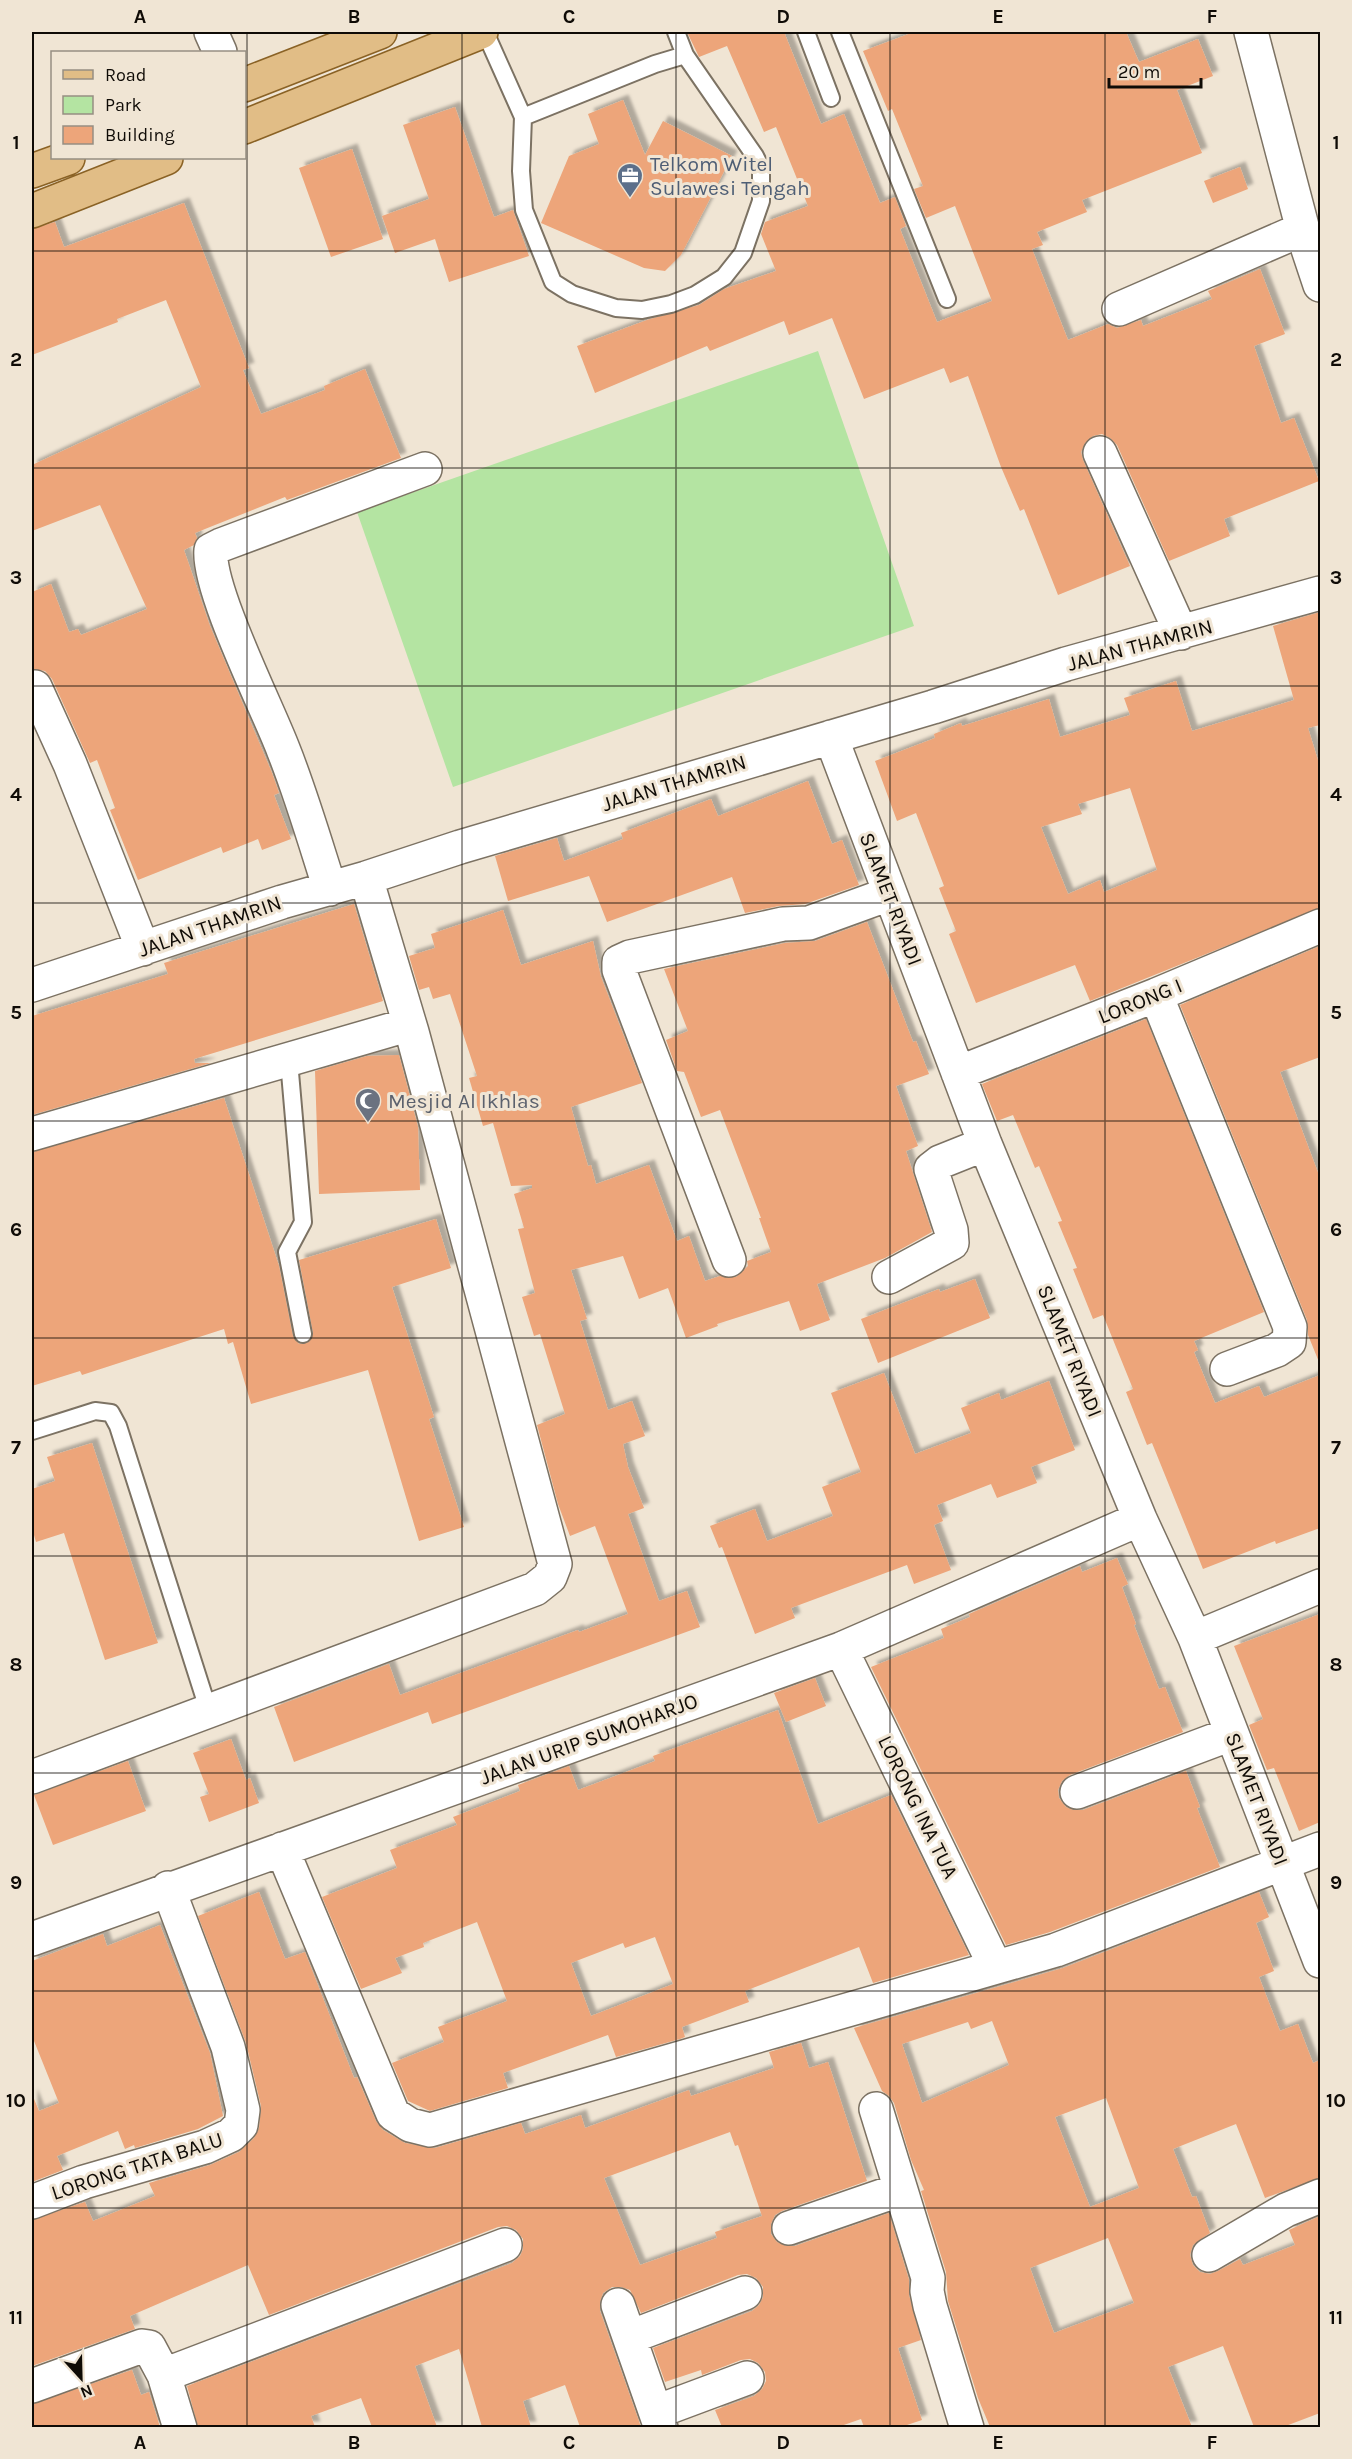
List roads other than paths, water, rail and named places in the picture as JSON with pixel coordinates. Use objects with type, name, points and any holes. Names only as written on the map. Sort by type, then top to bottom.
[{"type":"main road","points":[[246,84],[380,32]]},
{"type":"main road","points":[[246,126],[483,32]]},
{"type":"main road","points":[[32,171],[65,159]]},
{"type":"main road","points":[[32,211],[163,159]]},
{"type":"street","points":[[211,32],[220,51]]},
{"type":"street","points":[[1251,32],[1311,240],[1320,285]]},
{"type":"street","points":[[1119,309],[1311,240]]},
{"type":"street","points":[[1100,453],[1181,633]]},
{"type":"street","points":[[330,889],[284,751],[230,620],[210,563],[212,550],[425,469]]},
{"type":"street","name":"JALAN THAMRIN","points":[[32,985],[272,905],[471,844],[831,737],[1066,664],[1320,593]]},
{"type":"street","points":[[35,687],[70,764],[143,949]]},
{"type":"street","name":"SLAMET RIYADI","points":[[831,737],[986,1144],[1140,1519],[1195,1638],[1320,1961]]},
{"type":"street","points":[[32,1777],[536,1589],[550,1577],[555,1563],[412,1032],[366,878]]},
{"type":"street","points":[[729,1260],[619,970],[619,962],[630,957],[783,924],[809,923],[889,894]]},
{"type":"street","name":"LORONG I","points":[[958,1072],[1156,995],[1320,926]]},
{"type":"street","points":[[1156,995],[1290,1327],[1289,1342],[1277,1350],[1227,1369]]},
{"type":"street","points":[[32,1134],[404,1026],[412,1032]]},
{"type":"street","points":[[889,1277],[952,1243],[951,1230],[931,1169],[940,1161],[986,1144]]},
{"type":"street","name":"JALAN URIP SUMOHARJO","points":[[32,1939],[168,1888],[841,1648],[1140,1519]]},
{"type":"street","points":[[1195,1638],[1320,1586]]},
{"type":"street","name":"LORONG INA TUA","points":[[841,1648],[994,1966]]},
{"type":"street","points":[[1077,1792],[1231,1734]]},
{"type":"street","points":[[282,1849],[393,2114],[411,2125],[430,2130],[1065,1946],[1320,1849]]},
{"type":"street","name":"LORONG TATA BALU","points":[[32,2202],[84,2182],[205,2147],[231,2135],[240,2125],[243,2110],[228,2048],[168,1888]]},
{"type":"street","points":[[876,2109],[899,2190],[928,2278],[928,2298],[967,2427]]},
{"type":"street","points":[[789,2228],[899,2190]]},
{"type":"street","points":[[1209,2255],[1286,2210],[1320,2196]]},
{"type":"street","points":[[164,2375],[505,2245]]},
{"type":"street","points":[[630,2337],[745,2293]]},
{"type":"street","points":[[618,2305],[658,2420],[747,2378]]},
{"type":"street","points":[[32,2386],[142,2346],[149,2347],[164,2375],[180,2427]]},
{"type":"lane","points":[[483,32],[523,117],[521,171],[524,210],[553,282],[572,294],[616,308],[642,310],[671,304],[695,295],[724,277],[743,253],[761,201],[761,168],[755,156],[685,55],[676,32]]},
{"type":"lane","points":[[806,32],[831,98]]},
{"type":"lane","points":[[840,32],[947,299]]},
{"type":"lane","points":[[523,117],[655,64],[685,55]]},
{"type":"lane","points":[[289,1061],[303,1222],[287,1252],[303,1334]]},
{"type":"lane","points":[[32,1431],[95,1411],[111,1413],[118,1426],[142,1498],[209,1712]]},
{"type":"place","name":"Telkom Witel Sulawesi Tengah","points":[[630,199]]},
{"type":"place","name":"Mesjid Al Ikhlas","points":[[368,1124]]}]
